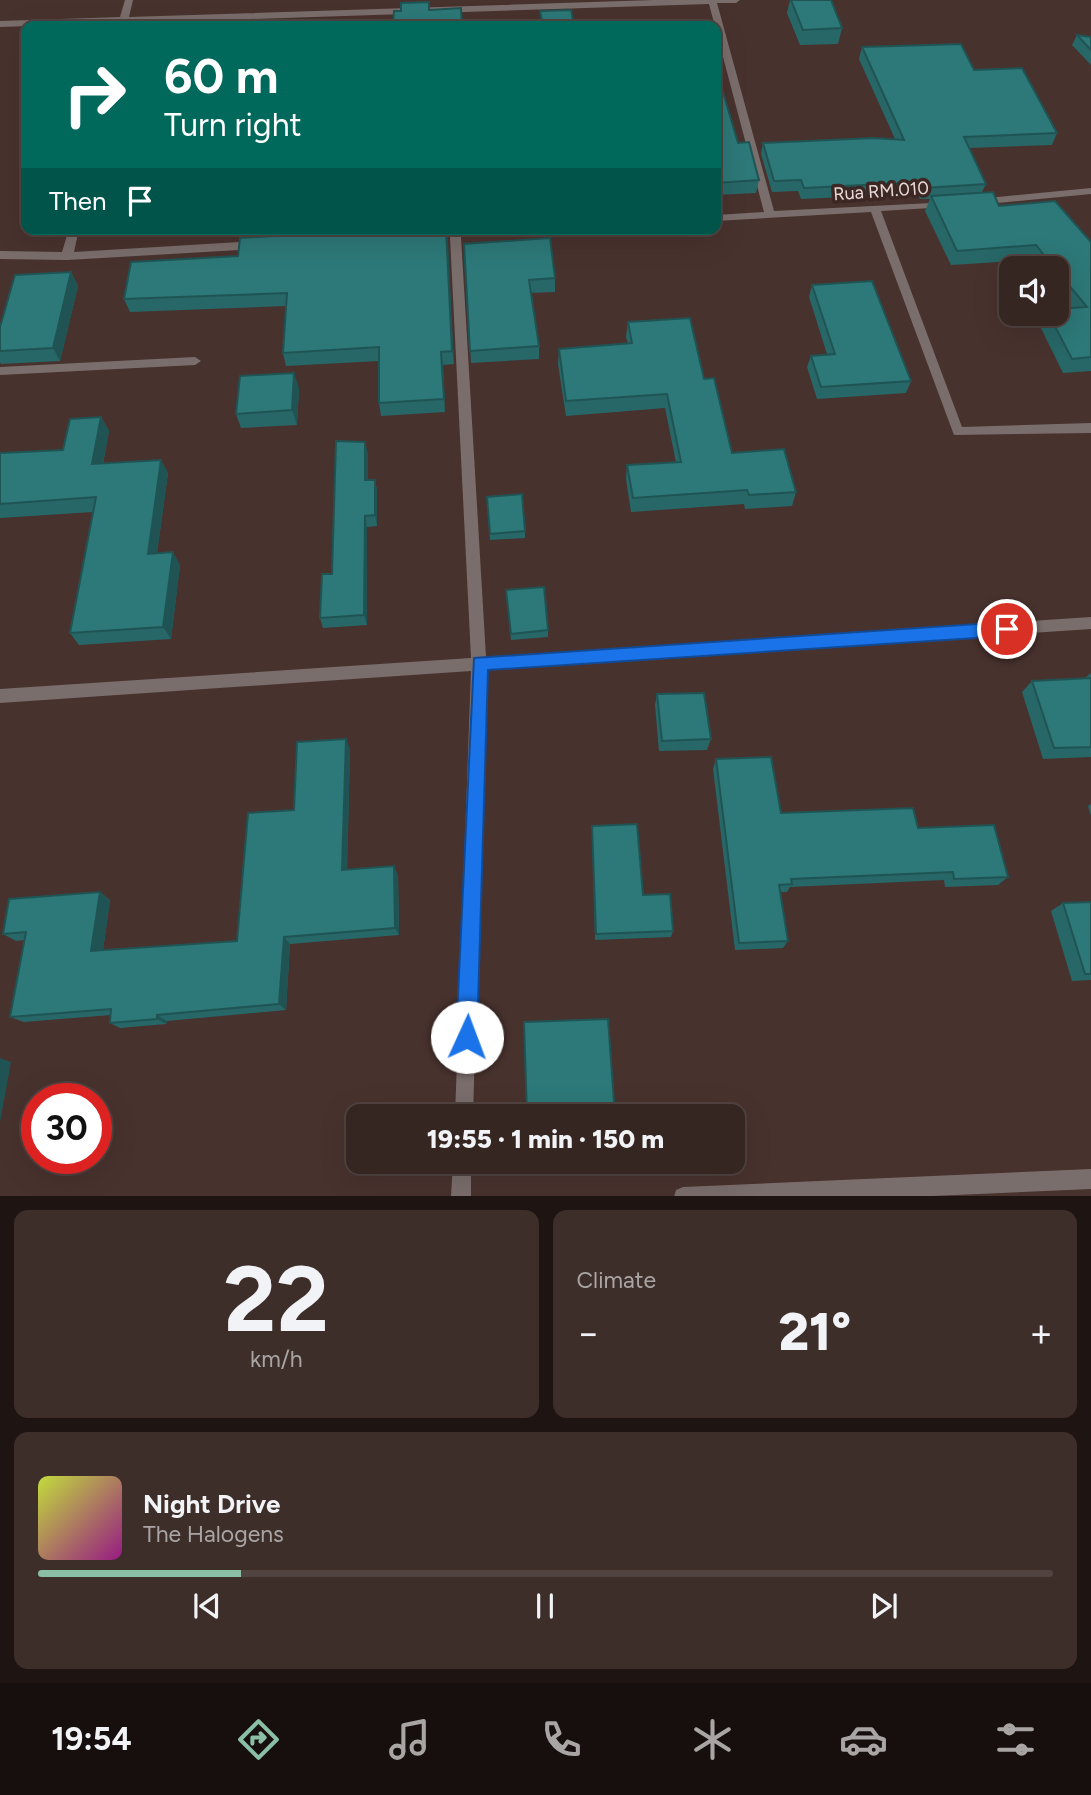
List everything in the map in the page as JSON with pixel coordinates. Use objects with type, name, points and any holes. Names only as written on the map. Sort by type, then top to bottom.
[{"type":"street","points":[[124,21],[129,0]]},
{"type":"street","points":[[712,0],[718,21]]},
{"type":"street","points":[[151,21],[736,0]]},
{"type":"street","points":[[0,24],[21,24]]},
{"type":"street","points":[[721,33],[770,215]]},
{"type":"street","name":"Rua RM.010","points":[[721,218],[875,209],[1091,191]]},
{"type":"street","points":[[875,209],[958,432],[1091,428]]},
{"type":"street","points":[[67,256],[72,235]]},
{"type":"street","points":[[455,235],[480,664],[464,1104]]},
{"type":"street","points":[[0,255],[67,256],[273,244]]},
{"type":"street","points":[[0,371],[195,361]]},
{"type":"street","points":[[0,696],[1091,623]]},
{"type":"street","points":[[461,1196],[462,1174]]},
{"type":"street","points":[[683,1196],[1091,1179]]},
{"type":"building","points":[[791,0],[831,0],[842,28],[803,30]]},
{"type":"building","points":[[429,2],[429,10],[461,8],[462,21],[393,21],[394,11],[401,11],[401,3]]},
{"type":"building","points":[[571,10],[573,21],[542,21],[540,11]]},
{"type":"building","points":[[1077,35],[1091,37],[1091,50]]},
{"type":"building","points":[[961,44],[974,70],[1022,68],[1057,133],[964,137],[986,184],[924,188],[922,182],[804,188],[801,180],[774,181],[763,143],[873,138],[904,140],[862,47]]},
{"type":"building","points":[[721,85],[738,143],[749,142],[759,180],[721,183]]},
{"type":"building","points":[[993,192],[999,206],[1055,201],[1091,242],[1091,357],[1072,359],[1055,326],[1069,326],[1069,308],[1087,307],[1069,285],[1069,256],[1045,256],[1036,245],[957,251],[931,196]]},
{"type":"building","points":[[291,235],[446,235],[452,351],[441,352],[444,399],[379,403],[379,347],[283,353],[287,293],[124,299],[131,262],[238,256],[240,238]]},
{"type":"building","points":[[550,238],[555,278],[529,280],[539,346],[470,351],[464,244]]},
{"type":"building","points":[[71,272],[53,348],[0,351],[0,327],[15,275]]},
{"type":"building","points":[[872,281],[911,381],[821,387],[811,356],[835,354],[812,285]]},
{"type":"building","points":[[690,318],[704,379],[714,378],[732,453],[784,449],[796,492],[749,495],[747,490],[633,498],[627,465],[681,462],[667,394],[566,401],[559,349],[632,343],[628,322]]},
{"type":"building","points":[[294,373],[292,410],[236,414],[240,376]]},
{"type":"building","points":[[101,417],[92,464],[161,460],[148,554],[173,552],[163,627],[70,633],[96,497],[0,504],[0,453],[63,450],[70,419]]},
{"type":"building","points":[[336,441],[365,442],[365,480],[375,480],[375,515],[365,516],[364,615],[320,618],[322,574],[332,574]]},
{"type":"building","points":[[522,494],[525,531],[490,534],[487,497]]},
{"type":"building","points":[[544,587],[548,630],[511,634],[506,590]]},
{"type":"building","points":[[1091,678],[1091,747],[1054,748],[1032,681]]},
{"type":"building","points":[[704,693],[711,739],[662,741],[657,694]]},
{"type":"building","points":[[346,739],[342,870],[394,866],[395,928],[284,937],[279,1004],[157,1015],[157,1019],[110,1023],[111,1009],[10,1017],[26,932],[3,934],[9,899],[100,892],[91,951],[237,941],[248,813],[294,810],[297,742]]},
{"type":"building","points":[[771,757],[781,813],[913,808],[918,828],[994,825],[1008,877],[954,879],[953,872],[791,879],[792,884],[779,885],[788,941],[739,943],[716,759]]},
{"type":"building","points":[[637,824],[643,895],[670,894],[673,931],[596,934],[592,826]]},
{"type":"building","points":[[1091,902],[1091,974],[1085,974],[1063,903]]},
{"type":"building","points":[[608,1019],[614,1104],[527,1104],[524,1022]]},
{"type":"route","points":[[467,1037],[480,664],[1007,629]]}]
